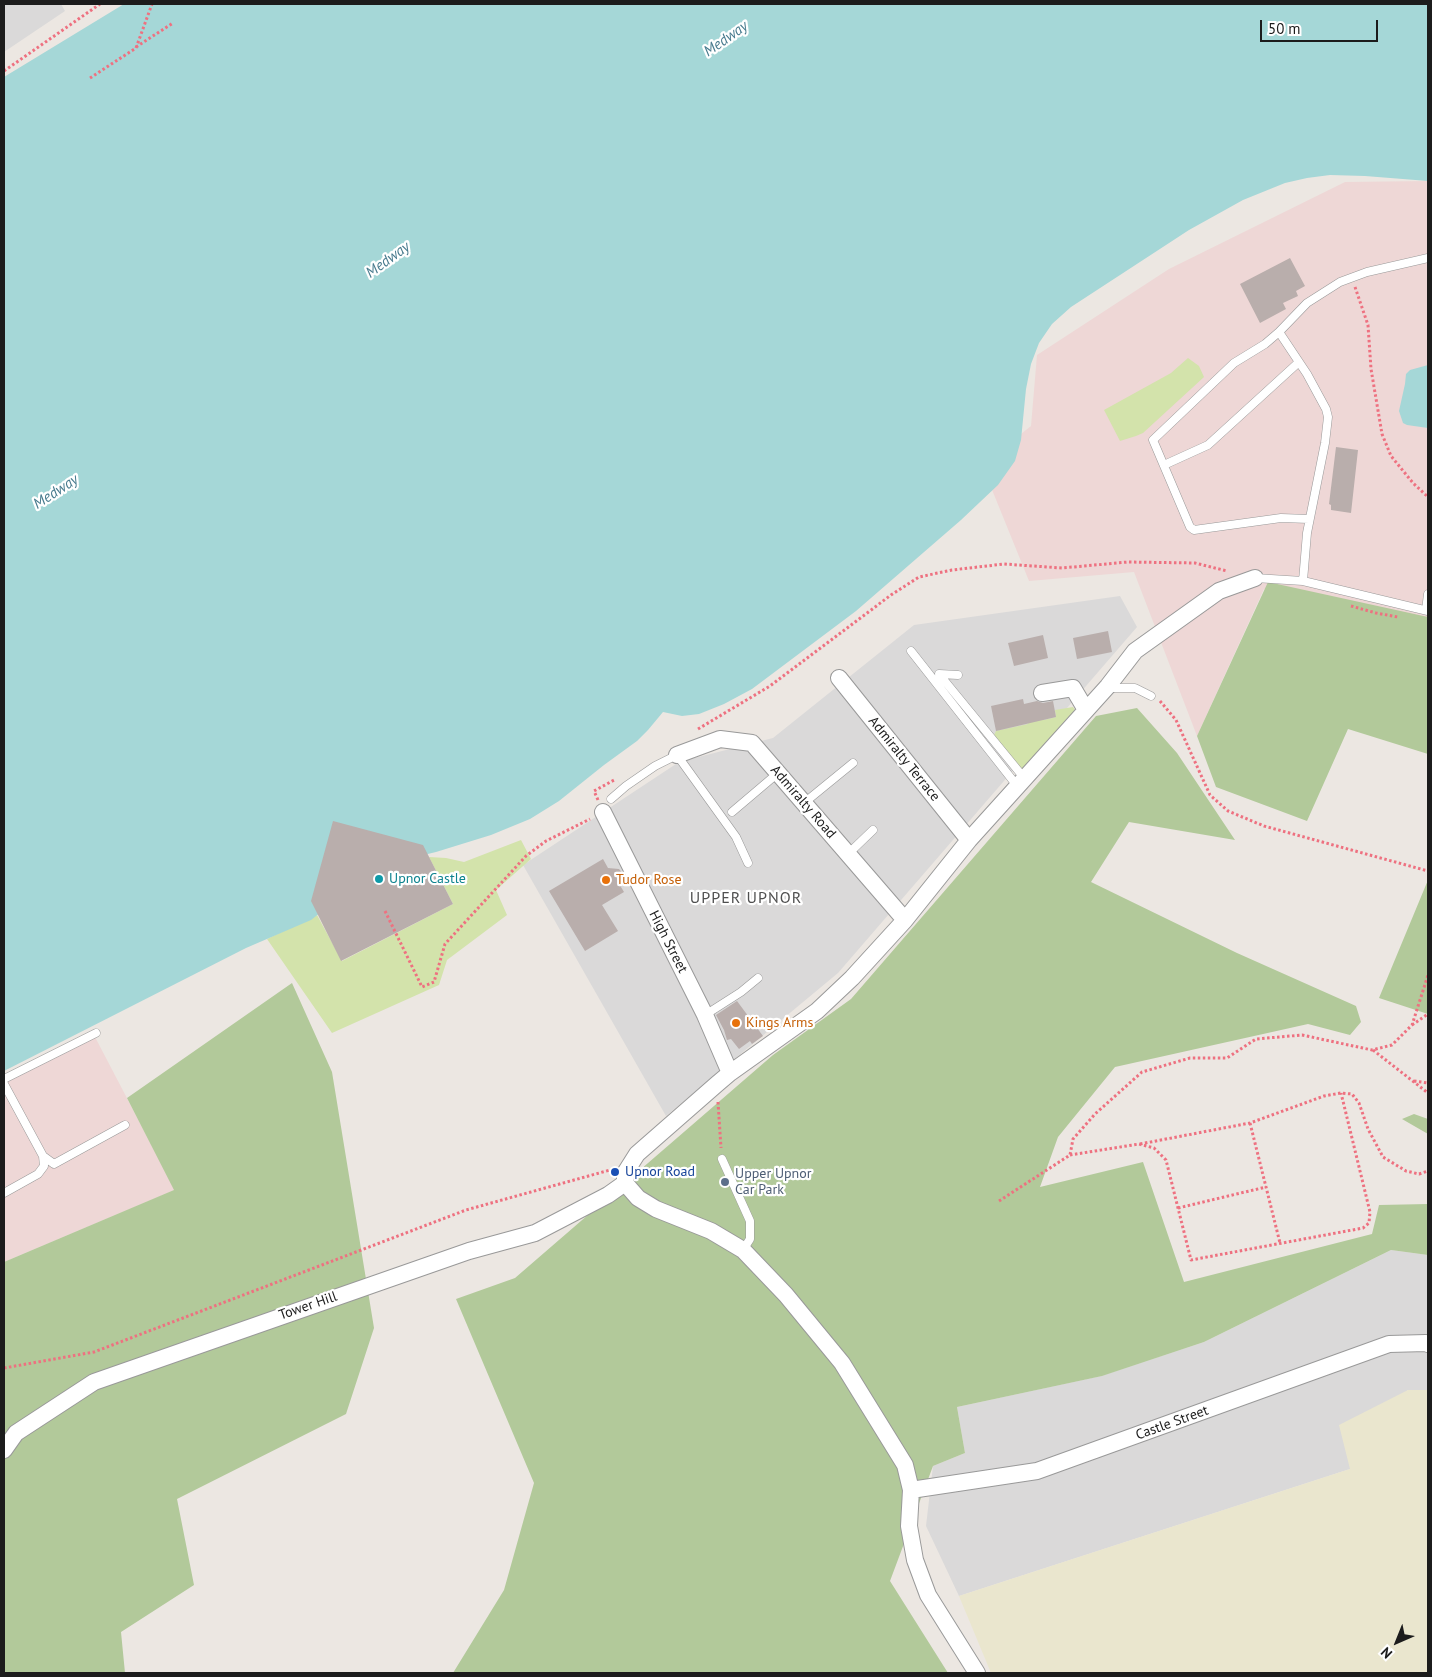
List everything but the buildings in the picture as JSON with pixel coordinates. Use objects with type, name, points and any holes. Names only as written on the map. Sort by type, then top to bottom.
[{"type":"street","points":[[977,1673],[928,1595],[915,1560],[909,1526],[911,1490],[905,1464],[842,1363],[786,1295],[743,1250],[711,1231],[656,1209],[638,1198],[626,1183],[625,1173],[637,1154],[717,1084],[817,1011],[852,978],[904,920],[969,840],[1086,710],[1135,651],[1219,591],[1255,578]]},
{"type":"street","name":"Admiralty Terrace","points":[[839,678],[969,840]]},
{"type":"street","points":[[1042,693],[1073,688],[1086,710]]},
{"type":"street","name":"Admiralty Road","points":[[677,756],[720,739],[752,743],[904,920]]},
{"type":"street","name":"High Street","points":[[607,806],[705,1015],[730,1073]]},
{"type":"street","name":"Tower Hill","points":[[4,1450],[16,1433],[94,1382],[450,1258],[535,1233],[608,1195],[626,1183]]},
{"type":"street","name":"Castle Street","points":[[911,1490],[1037,1472],[1389,1344],[1428,1344]]},
{"type":"lane","points":[[1309,519],[1281,518],[1194,530],[1190,527],[1154,442],[1155,437],[1234,362],[1265,344],[1279,332],[1306,302],[1352,276],[1428,258]]},
{"type":"lane","points":[[1279,332],[1320,398],[1328,417],[1326,438],[1309,519],[1303,581]]},
{"type":"lane","points":[[1164,465],[1208,445],[1299,362]]},
{"type":"lane","points":[[1255,578],[1303,581],[1427,610],[1428,594]]},
{"type":"lane","points":[[911,651],[1021,783]]},
{"type":"lane","points":[[958,675],[939,674],[1021,783]]},
{"type":"lane","points":[[1105,688],[1135,688],[1151,696]]},
{"type":"lane","points":[[607,806],[626,786],[655,766],[677,756],[736,837],[748,863]]},
{"type":"lane","points":[[804,803],[853,763]]},
{"type":"lane","points":[[732,812],[778,773]]},
{"type":"lane","points":[[848,854],[873,830]]},
{"type":"lane","points":[[705,1015],[741,992],[758,978]]},
{"type":"lane","points":[[4,1080],[96,1033]]},
{"type":"lane","points":[[4,1084],[43,1156],[44,1166],[38,1174],[4,1193]]},
{"type":"lane","points":[[43,1156],[54,1164],[125,1125]]},
{"type":"lane","points":[[722,1159],[750,1221],[750,1239],[743,1250]]},
{"type":"path","points":[[4,70],[100,4]]},
{"type":"path","points":[[136,48],[152,4]]},
{"type":"path","points":[[90,78],[173,22]]},
{"type":"path","points":[[1352,276],[1368,325],[1371,369],[1382,434],[1391,456],[1428,498]]},
{"type":"path","points":[[695,731],[770,686],[868,612],[919,577],[952,570],[1004,564],[1062,568],[1128,562],[1195,563],[1229,572]]},
{"type":"path","points":[[1151,696],[1162,702],[1176,720],[1210,795],[1228,811],[1264,826],[1428,870]]},
{"type":"path","points":[[385,911],[422,987],[434,982],[445,944],[526,856],[546,841],[607,806],[594,791],[619,776]]},
{"type":"path","points":[[1412,1025],[1428,975]]},
{"type":"path","points":[[1372,1050],[1392,1045],[1412,1025],[1428,1014]]},
{"type":"path","points":[[1070,1155],[1073,1139],[1095,1114],[1142,1072],[1190,1058],[1227,1058],[1256,1040],[1302,1035],[1372,1050],[1428,1093]]},
{"type":"path","points":[[1413,1081],[1428,1083]]},
{"type":"path","points":[[717,1084],[722,1159]]},
{"type":"path","points":[[1139,1144],[1154,1148],[1166,1160],[1191,1260],[1363,1228],[1369,1223],[1370,1212],[1342,1093]]},
{"type":"path","points":[[999,1201],[1070,1155],[1250,1123],[1324,1096],[1342,1093],[1352,1094],[1359,1103],[1368,1129],[1383,1157],[1406,1171],[1419,1174],[1428,1172]]},
{"type":"path","points":[[1250,1123],[1280,1243]]},
{"type":"path","points":[[4,1368],[94,1352],[466,1210],[630,1164]]},
{"type":"path","points":[[1178,1208],[1266,1187]]},
{"type":"shaded area","points":[[4,4],[61,4],[65,11],[4,52]]},
{"type":"shaded area","points":[[1428,181],[1428,624],[1264,589],[1197,736],[1134,572],[1029,581],[982,465],[1031,426],[1037,355],[1169,269],[1345,182]]},
{"type":"shaded area","points":[[1120,596],[1137,627],[838,973],[666,1116],[523,865],[679,762],[773,738],[914,625]]},
{"type":"shaded area","points":[[95,1037],[175,1190],[4,1262],[4,1078]]},
{"type":"shaded area","points":[[1391,1250],[1428,1255],[1428,1390],[1408,1390],[1350,1469],[959,1596],[926,1526],[933,1466],[965,1453],[957,1407],[1101,1376],[1204,1342]]},
{"type":"shaded area","points":[[1408,1390],[1428,1390],[1428,1673],[991,1673],[959,1596],[1350,1469],[1339,1425]]},
{"type":"green space","points":[[1188,358],[1199,366],[1204,377],[1143,433],[1120,441],[1104,410],[1171,373]]},
{"type":"green space","points":[[1268,582],[1428,617],[1428,754],[1348,729],[1307,821],[1216,787],[1197,736]]},
{"type":"green space","points":[[1073,707],[1080,717],[1030,768],[1020,769],[994,735],[996,731],[1028,724],[1027,721],[1043,717],[1044,720],[1056,717],[1055,710]]},
{"type":"green space","points":[[1137,708],[1177,753],[1235,840],[1129,822],[1091,882],[1237,953],[1356,1006],[1361,1022],[1350,1035],[1308,1024],[1115,1067],[1058,1137],[1040,1187],[1143,1162],[1184,1282],[1372,1234],[1379,1205],[1428,1204],[1428,1255],[1391,1250],[1204,1342],[1102,1376],[957,1407],[965,1453],[933,1466],[890,1581],[948,1673],[453,1673],[504,1590],[534,1483],[456,1299],[515,1278],[773,1055],[851,999],[1096,716]]},
{"type":"green space","points":[[521,840],[531,859],[496,890],[507,915],[447,960],[439,985],[332,1033],[267,939],[317,915],[342,961],[453,904],[429,857],[464,862]]},
{"type":"green space","points":[[1428,880],[1428,1014],[1379,998]]},
{"type":"green space","points":[[292,983],[332,1072],[374,1328],[346,1414],[177,1499],[194,1585],[121,1632],[125,1673],[4,1673],[4,1262],[174,1190],[127,1098]]},
{"type":"green space","points":[[1414,1114],[1428,1119],[1428,1134],[1402,1119]]},
{"type":"water","name":"Medway","points":[[124,4],[1428,4],[1428,181],[1330,175],[1307,178],[1285,183],[1243,200],[1189,230],[1071,307],[1052,324],[1039,343],[1031,364],[1026,389],[1021,440],[1015,461],[998,485],[961,520],[856,611],[752,689],[724,704],[699,714],[682,716],[663,712],[637,741],[559,801],[530,819],[491,835],[411,858],[330,905],[311,920],[246,948],[4,1071],[4,77]]},
{"type":"water","points":[[1428,365],[1428,428],[1407,425],[1403,423],[1399,411],[1406,374],[1410,370]]},
{"type":"place","name":"Upnor Castle","points":[[379,879]]},
{"type":"place","name":"Tudor Rose","points":[[606,880]]},
{"type":"place","name":"Kings Arms","points":[[736,1023]]},
{"type":"place","name":"Upnor Road","points":[[615,1172]]},
{"type":"place","name":"Upper Upnor Car Park","points":[[725,1182]]},
{"type":"district","name":"UPPER UPNOR","points":[[746,898]]}]
